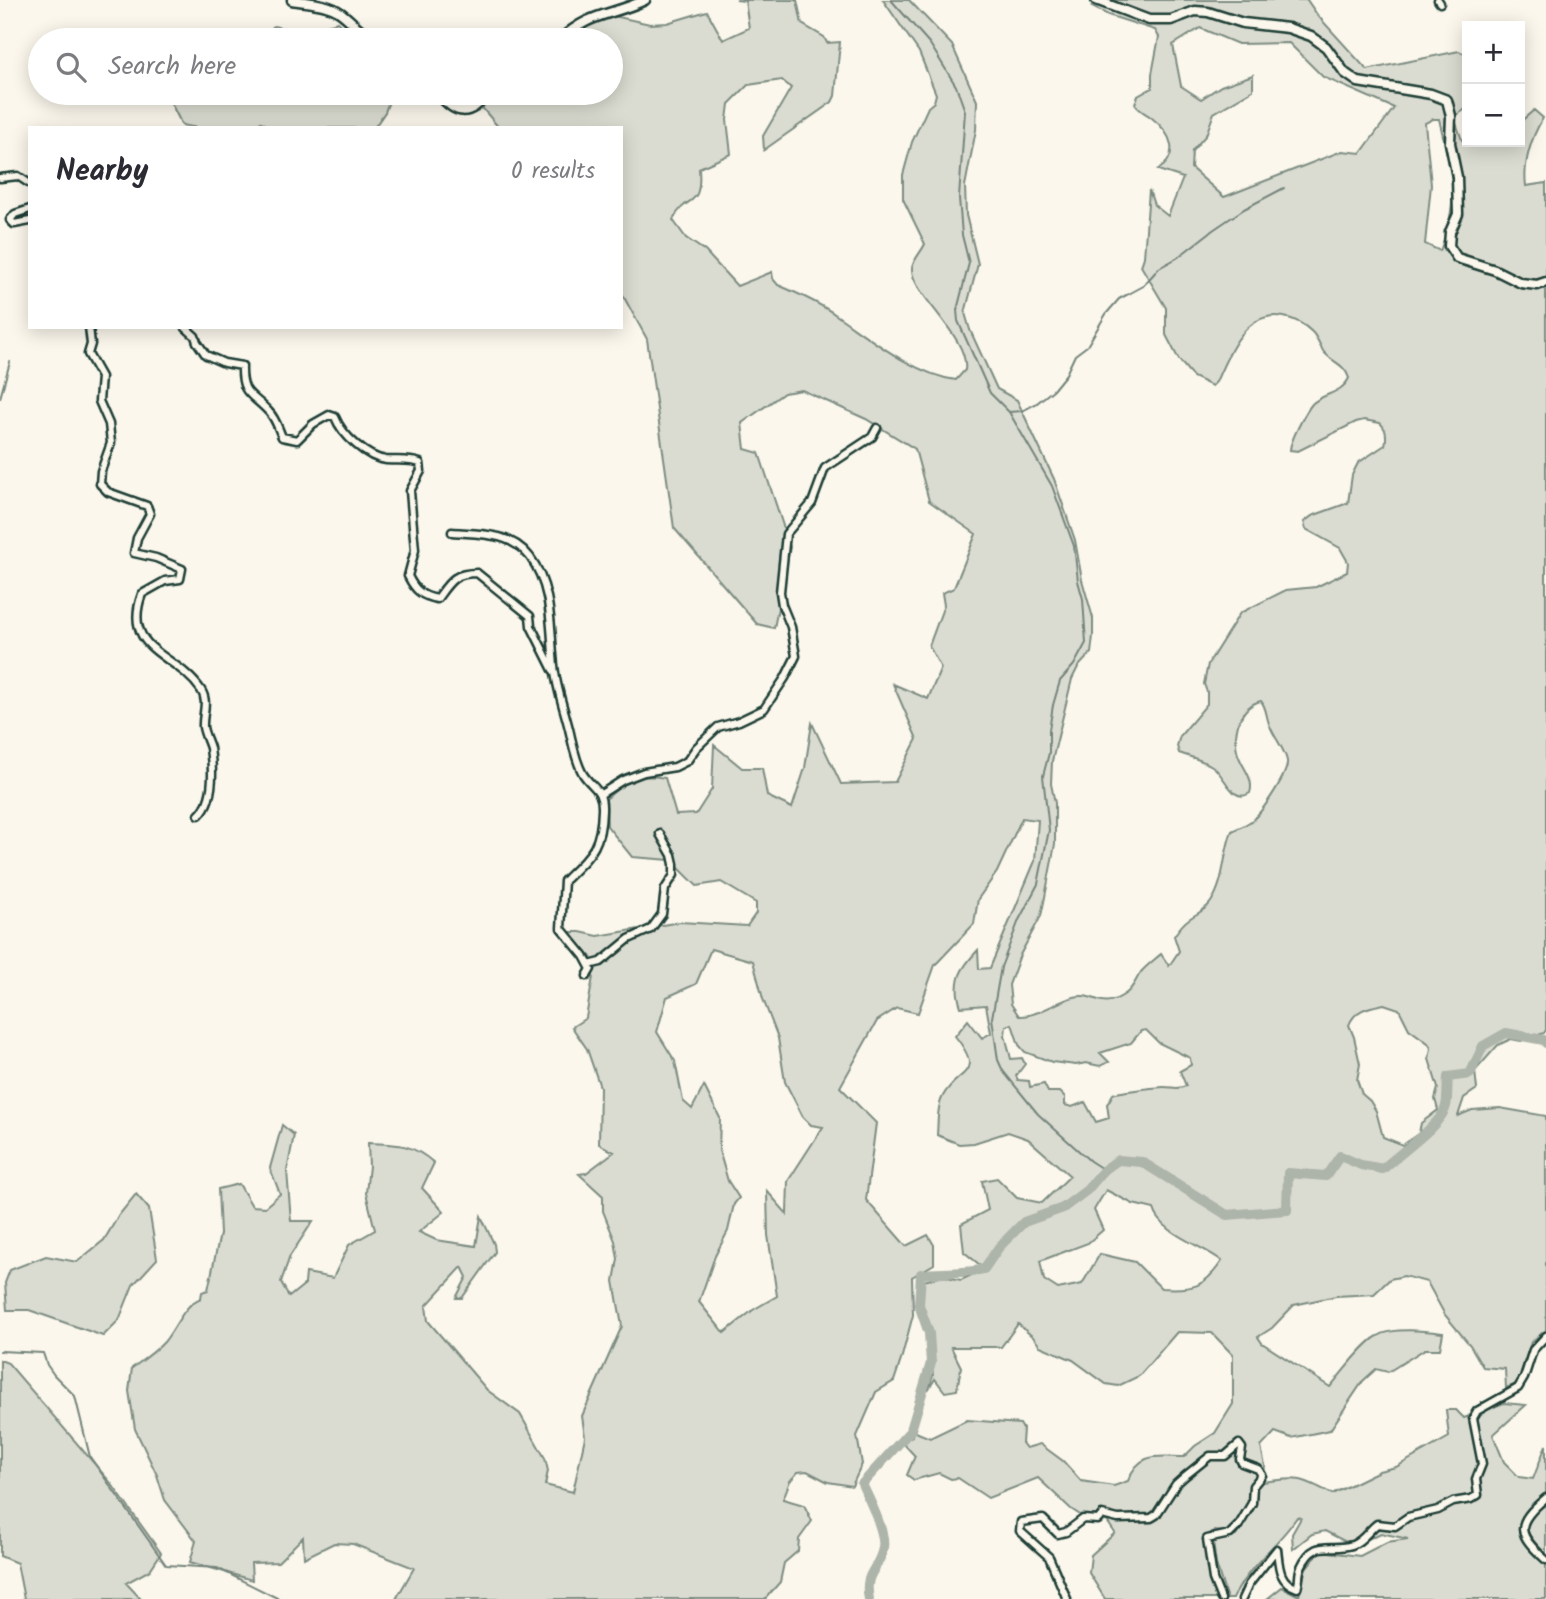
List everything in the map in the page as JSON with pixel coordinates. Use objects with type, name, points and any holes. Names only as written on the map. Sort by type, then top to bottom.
[{"type":"main road","points":[[292,0],[322,4],[340,12],[359,28]]},
{"type":"main road","points":[[573,28],[593,17],[645,0]]},
{"type":"main road","points":[[1096,0],[1149,20],[1171,20],[1195,11],[1208,12],[1243,23],[1288,28],[1311,36],[1326,47],[1345,73],[1357,82],[1432,94],[1447,100],[1451,116],[1450,144],[1457,177],[1458,214],[1450,232],[1449,246],[1457,258],[1495,270],[1521,283],[1537,285],[1546,282]]},
{"type":"main road","points":[[447,105],[463,111],[479,105]]},
{"type":"street","points":[[0,178],[18,176],[28,183]]},
{"type":"street","points":[[28,210],[15,214],[10,220],[14,224],[28,222]]},
{"type":"street","points":[[89,329],[91,344],[88,354],[101,377],[99,401],[109,424],[111,443],[101,471],[100,484],[108,492],[147,506],[150,514],[137,538],[134,553],[156,558],[182,569],[180,579],[165,581],[142,594],[135,612],[137,625],[154,652],[186,672],[203,693],[206,710],[203,727],[209,747],[211,793],[206,808],[199,815]]},
{"type":"street","points":[[187,329],[195,336],[206,355],[224,363],[242,366],[242,384],[256,402],[269,412],[282,437],[297,440],[313,424],[329,415],[335,417],[343,430],[370,456],[386,460],[407,459],[420,463],[421,471],[410,491],[415,550],[408,576],[416,591],[437,599],[450,580],[464,573],[477,573],[530,616],[531,626],[552,670],[554,668]]},
{"type":"street","points":[[601,794],[623,780],[644,772],[675,767],[687,761],[696,748],[718,727],[739,721],[767,705],[796,656],[791,627],[780,592],[786,534],[811,503],[825,468],[873,438],[877,428]]},
{"type":"street","points":[[452,533],[493,534],[506,538],[530,557],[546,591],[554,668],[579,764],[583,774],[601,794],[602,814],[596,848],[564,881],[561,928],[589,965],[591,969],[587,976]]},
{"type":"street","points":[[589,965],[601,962],[629,939],[651,929],[662,914],[665,889],[674,874],[674,864],[660,834]]},
{"type":"street","points":[[1242,1599],[1249,1584],[1278,1549],[1277,1565],[1281,1575],[1293,1588],[1297,1588],[1300,1570],[1308,1557],[1321,1546],[1352,1545],[1377,1524],[1395,1526],[1408,1517],[1478,1495],[1476,1479],[1482,1464],[1474,1418],[1477,1411],[1518,1388],[1533,1350],[1546,1336]]},
{"type":"street","points":[[1066,1599],[1049,1557],[1020,1531],[1021,1522],[1043,1518],[1058,1534],[1066,1532],[1083,1519],[1098,1520],[1101,1515],[1118,1519],[1150,1518],[1156,1515],[1175,1484],[1210,1456],[1225,1456],[1239,1444],[1242,1448],[1242,1463],[1258,1469],[1262,1475],[1253,1486],[1252,1503],[1239,1525],[1230,1534],[1207,1539],[1213,1579],[1221,1599]]},
{"type":"street","points":[[1546,1498],[1525,1519],[1522,1529],[1531,1548],[1546,1560]]},
{"type":"shaded area","points":[[736,0],[797,0],[802,24],[824,37],[827,43],[840,42],[835,96],[832,102],[764,150],[763,136],[791,88],[782,80],[748,85],[729,104],[727,120],[731,154],[699,168],[696,196],[678,211],[673,220],[686,238],[705,251],[737,286],[772,272],[778,285],[822,306],[908,363],[924,371],[956,380],[965,370],[964,357],[959,344],[914,278],[912,268],[925,244],[903,199],[903,175],[912,142],[936,94],[919,52],[883,0],[909,0],[952,45],[977,101],[976,130],[965,186],[966,215],[978,264],[965,313],[997,389],[1017,400],[1054,479],[1075,540],[1082,580],[1093,618],[1091,653],[1078,667],[1072,679],[1052,761],[1055,844],[1041,916],[1020,955],[1009,985],[1011,1004],[1019,1016],[1033,1014],[1074,997],[1109,1001],[1125,994],[1143,970],[1161,954],[1169,966],[1179,951],[1174,936],[1185,922],[1211,902],[1219,885],[1232,831],[1256,817],[1274,793],[1287,761],[1261,701],[1248,708],[1237,728],[1237,751],[1251,787],[1250,793],[1244,796],[1233,792],[1212,766],[1179,753],[1177,746],[1180,736],[1207,704],[1204,684],[1208,664],[1240,613],[1286,590],[1316,587],[1347,572],[1348,562],[1340,548],[1306,529],[1304,522],[1312,516],[1348,503],[1352,475],[1358,463],[1385,445],[1386,439],[1385,430],[1380,423],[1364,420],[1298,451],[1290,450],[1299,426],[1312,404],[1342,387],[1349,378],[1344,369],[1323,351],[1312,332],[1292,319],[1271,316],[1249,327],[1233,347],[1212,386],[1193,377],[1179,360],[1166,335],[1166,308],[1141,266],[1149,190],[1154,205],[1168,216],[1183,178],[1158,170],[1169,158],[1171,144],[1159,124],[1135,104],[1138,96],[1152,88],[1159,37],[1155,30],[1092,7],[1105,0],[1307,0],[1367,70],[1462,52],[1462,111],[1454,117],[1462,147],[1525,147],[1525,118],[1534,110],[1543,118],[1529,151],[1525,177],[1526,186],[1546,183],[1546,1030],[1521,1041],[1511,1039],[1498,1045],[1475,1071],[1477,1089],[1464,1098],[1458,1116],[1472,1110],[1500,1108],[1546,1116],[1546,1330],[1531,1342],[1517,1384],[1506,1388],[1505,1369],[1483,1367],[1470,1345],[1445,1315],[1427,1282],[1404,1276],[1390,1279],[1374,1294],[1336,1296],[1294,1305],[1272,1328],[1258,1337],[1262,1343],[1330,1387],[1372,1340],[1384,1333],[1443,1333],[1440,1349],[1425,1349],[1388,1372],[1376,1369],[1363,1381],[1330,1430],[1291,1438],[1275,1432],[1261,1447],[1265,1466],[1263,1482],[1299,1480],[1332,1494],[1379,1471],[1396,1467],[1449,1437],[1446,1410],[1456,1410],[1464,1418],[1504,1403],[1526,1405],[1493,1435],[1504,1462],[1519,1477],[1533,1479],[1546,1445],[1546,1599],[1267,1599],[1282,1587],[1299,1596],[1306,1568],[1320,1551],[1360,1556],[1387,1542],[1408,1539],[1381,1533],[1368,1539],[1346,1542],[1325,1531],[1312,1534],[1293,1549],[1292,1534],[1301,1518],[1297,1517],[1247,1576],[1233,1599],[1227,1599],[1216,1564],[1213,1542],[1236,1536],[1256,1504],[1257,1487],[1262,1482],[1253,1481],[1250,1496],[1238,1521],[1228,1532],[1214,1531],[1204,1537],[1208,1571],[1219,1599],[1105,1599],[1089,1573],[1091,1555],[1115,1533],[1107,1521],[1091,1522],[1071,1509],[1038,1478],[988,1498],[958,1478],[951,1479],[939,1473],[914,1480],[907,1475],[915,1456],[902,1442],[912,1436],[913,1431],[930,1438],[967,1420],[1020,1424],[1023,1429],[1022,1443],[1026,1448],[1040,1444],[1063,1461],[1081,1481],[1114,1486],[1128,1481],[1132,1471],[1144,1460],[1184,1457],[1215,1433],[1233,1404],[1233,1355],[1212,1333],[1177,1332],[1139,1376],[1118,1386],[1106,1384],[1073,1360],[1040,1346],[1018,1324],[1001,1347],[951,1347],[961,1367],[957,1390],[945,1392],[935,1379],[928,1390],[933,1375],[930,1333],[920,1306],[924,1281],[942,1276],[961,1280],[985,1269],[964,1252],[961,1224],[988,1210],[982,1181],[997,1178],[1017,1198],[1042,1203],[1070,1176],[1028,1139],[1008,1132],[974,1143],[959,1144],[937,1135],[941,1100],[969,1065],[964,1049],[955,1036],[968,1020],[982,1038],[991,1033],[986,1005],[961,1007],[958,982],[963,969],[978,950],[979,969],[990,968],[1035,861],[1038,820],[1022,818],[997,872],[978,899],[974,924],[935,965],[918,1013],[897,1008],[877,1021],[840,1087],[876,1123],[866,1200],[906,1246],[928,1235],[934,1245],[934,1264],[912,1277],[913,1315],[901,1360],[894,1381],[876,1392],[857,1436],[862,1464],[852,1486],[828,1482],[807,1471],[798,1472],[790,1481],[783,1499],[804,1505],[812,1521],[799,1539],[798,1551],[784,1563],[780,1582],[765,1599],[396,1599],[414,1568],[353,1544],[334,1543],[304,1558],[303,1537],[278,1562],[251,1563],[252,1580],[190,1562],[196,1541],[165,1500],[157,1475],[135,1429],[129,1391],[132,1368],[160,1346],[189,1306],[201,1298],[202,1292],[208,1290],[220,1234],[218,1189],[239,1184],[252,1206],[265,1207],[280,1194],[270,1168],[282,1125],[294,1135],[287,1171],[291,1221],[313,1221],[290,1256],[281,1282],[289,1297],[305,1284],[306,1273],[333,1278],[349,1245],[375,1230],[366,1193],[368,1143],[403,1146],[426,1156],[434,1163],[422,1188],[444,1212],[419,1232],[436,1240],[476,1246],[481,1216],[495,1252],[462,1298],[456,1298],[467,1277],[462,1267],[426,1306],[428,1321],[487,1390],[520,1414],[545,1458],[548,1471],[545,1485],[573,1492],[585,1437],[582,1416],[622,1326],[614,1281],[618,1259],[615,1241],[603,1211],[603,1196],[579,1174],[586,1173],[614,1152],[599,1144],[600,1087],[587,1049],[572,1027],[586,1018],[593,977],[591,957],[566,932],[598,936],[680,922],[747,926],[756,913],[756,903],[721,882],[697,886],[671,860],[632,857],[607,826],[606,799],[620,787],[639,777],[665,778],[676,815],[696,814],[712,789],[714,745],[742,768],[762,768],[767,796],[792,808],[805,768],[812,723],[841,784],[895,782],[917,739],[893,684],[928,699],[941,668],[929,646],[944,605],[942,593],[954,588],[976,534],[929,501],[915,449],[866,419],[802,390],[784,393],[742,423],[745,449],[759,453],[790,547],[774,628],[757,624],[674,528],[647,339],[623,296],[623,126],[497,126],[480,105],[623,105],[623,28],[577,28],[600,13],[650,24],[667,23],[707,11],[723,40],[749,28],[745,1]],"holes":[[[1200,28],[1238,44],[1289,43],[1323,77],[1394,108],[1361,153],[1342,151],[1224,197],[1191,168],[1192,151],[1206,135],[1214,113],[1253,90],[1253,75],[1221,86],[1201,99],[1181,86],[1173,45]],[[1439,119],[1452,185],[1451,215],[1440,251],[1425,244],[1431,185],[1425,123]],[[711,949],[753,961],[763,999],[778,1038],[785,1082],[803,1117],[811,1125],[823,1127],[788,1181],[787,1214],[767,1191],[768,1235],[777,1296],[753,1310],[724,1333],[699,1302],[715,1256],[728,1231],[734,1204],[739,1198],[728,1181],[719,1150],[720,1118],[704,1086],[692,1109],[683,1101],[675,1061],[657,1032],[667,997],[696,984]],[[1384,1004],[1399,1009],[1409,1029],[1431,1048],[1429,1059],[1438,1088],[1435,1099],[1438,1110],[1421,1123],[1419,1133],[1403,1145],[1383,1137],[1376,1111],[1362,1094],[1357,1080],[1360,1064],[1349,1025],[1355,1015],[1368,1008]],[[1012,1024],[1019,1045],[1025,1052],[1052,1062],[1076,1065],[1086,1063],[1100,1066],[1109,1062],[1100,1053],[1131,1043],[1141,1031],[1146,1030],[1159,1043],[1190,1058],[1191,1065],[1180,1071],[1186,1086],[1113,1094],[1107,1104],[1109,1118],[1096,1122],[1085,1102],[1072,1107],[1065,1105],[1065,1097],[1060,1092],[1048,1092],[1044,1084],[1030,1087],[1029,1081],[1018,1080],[1016,1076],[1025,1064],[1022,1058],[1011,1059],[1005,1035],[1006,1026]],[[1106,1190],[1133,1204],[1154,1209],[1158,1218],[1173,1232],[1222,1261],[1209,1277],[1197,1285],[1161,1288],[1135,1262],[1100,1254],[1082,1284],[1058,1289],[1044,1280],[1040,1261],[1088,1243],[1103,1230],[1094,1210]]]},
{"type":"shaded area","points":[[338,22],[342,28],[315,28]]},
{"type":"shaded area","points":[[172,105],[388,105],[375,126],[268,126],[261,122],[256,126],[182,125]]},
{"type":"shaded area","points":[[136,1194],[149,1209],[157,1259],[133,1285],[119,1320],[103,1336],[29,1310],[7,1310],[5,1283],[10,1270],[46,1256],[77,1262],[104,1240]]},
{"type":"shaded area","points":[[0,1360],[8,1363],[111,1483],[161,1553],[150,1570],[126,1583],[141,1599],[24,1599],[17,1563],[0,1556]]},
{"type":"waterway","points":[[891,0],[930,44],[956,86],[965,111],[959,198],[962,235],[969,263],[957,310],[958,321],[990,393],[1009,412],[1052,486],[1074,546],[1083,599],[1086,643],[1074,665],[1060,681],[1049,730],[1049,753],[1043,776],[1049,830],[1038,884],[1019,920],[1001,967],[992,1018],[998,1060],[1003,1071],[1038,1114],[1090,1161],[1104,1170]]},
{"type":"waterway","points":[[1009,412],[1022,411],[1053,390],[1066,374],[1075,355],[1087,346],[1106,314],[1119,299],[1143,286],[1159,268],[1244,209],[1284,188]]},
{"type":"waterway","points":[[0,398],[10,362]]},
{"type":"waterway","points":[[869,1599],[868,1582],[879,1561],[883,1541],[862,1484],[911,1430],[931,1363],[929,1333],[919,1305],[921,1274],[984,1269],[999,1247],[1024,1222],[1063,1208],[1087,1190],[1104,1170],[1118,1160],[1142,1162],[1227,1215],[1287,1210],[1288,1173],[1326,1176],[1340,1156],[1361,1165],[1383,1169],[1419,1139],[1443,1114],[1448,1077],[1470,1074],[1483,1046],[1506,1033],[1544,1040],[1546,1043]]},
{"type":"waterway","points":[[0,1351],[43,1353],[54,1375],[75,1396],[90,1457],[166,1565],[217,1568],[279,1599]]}]
